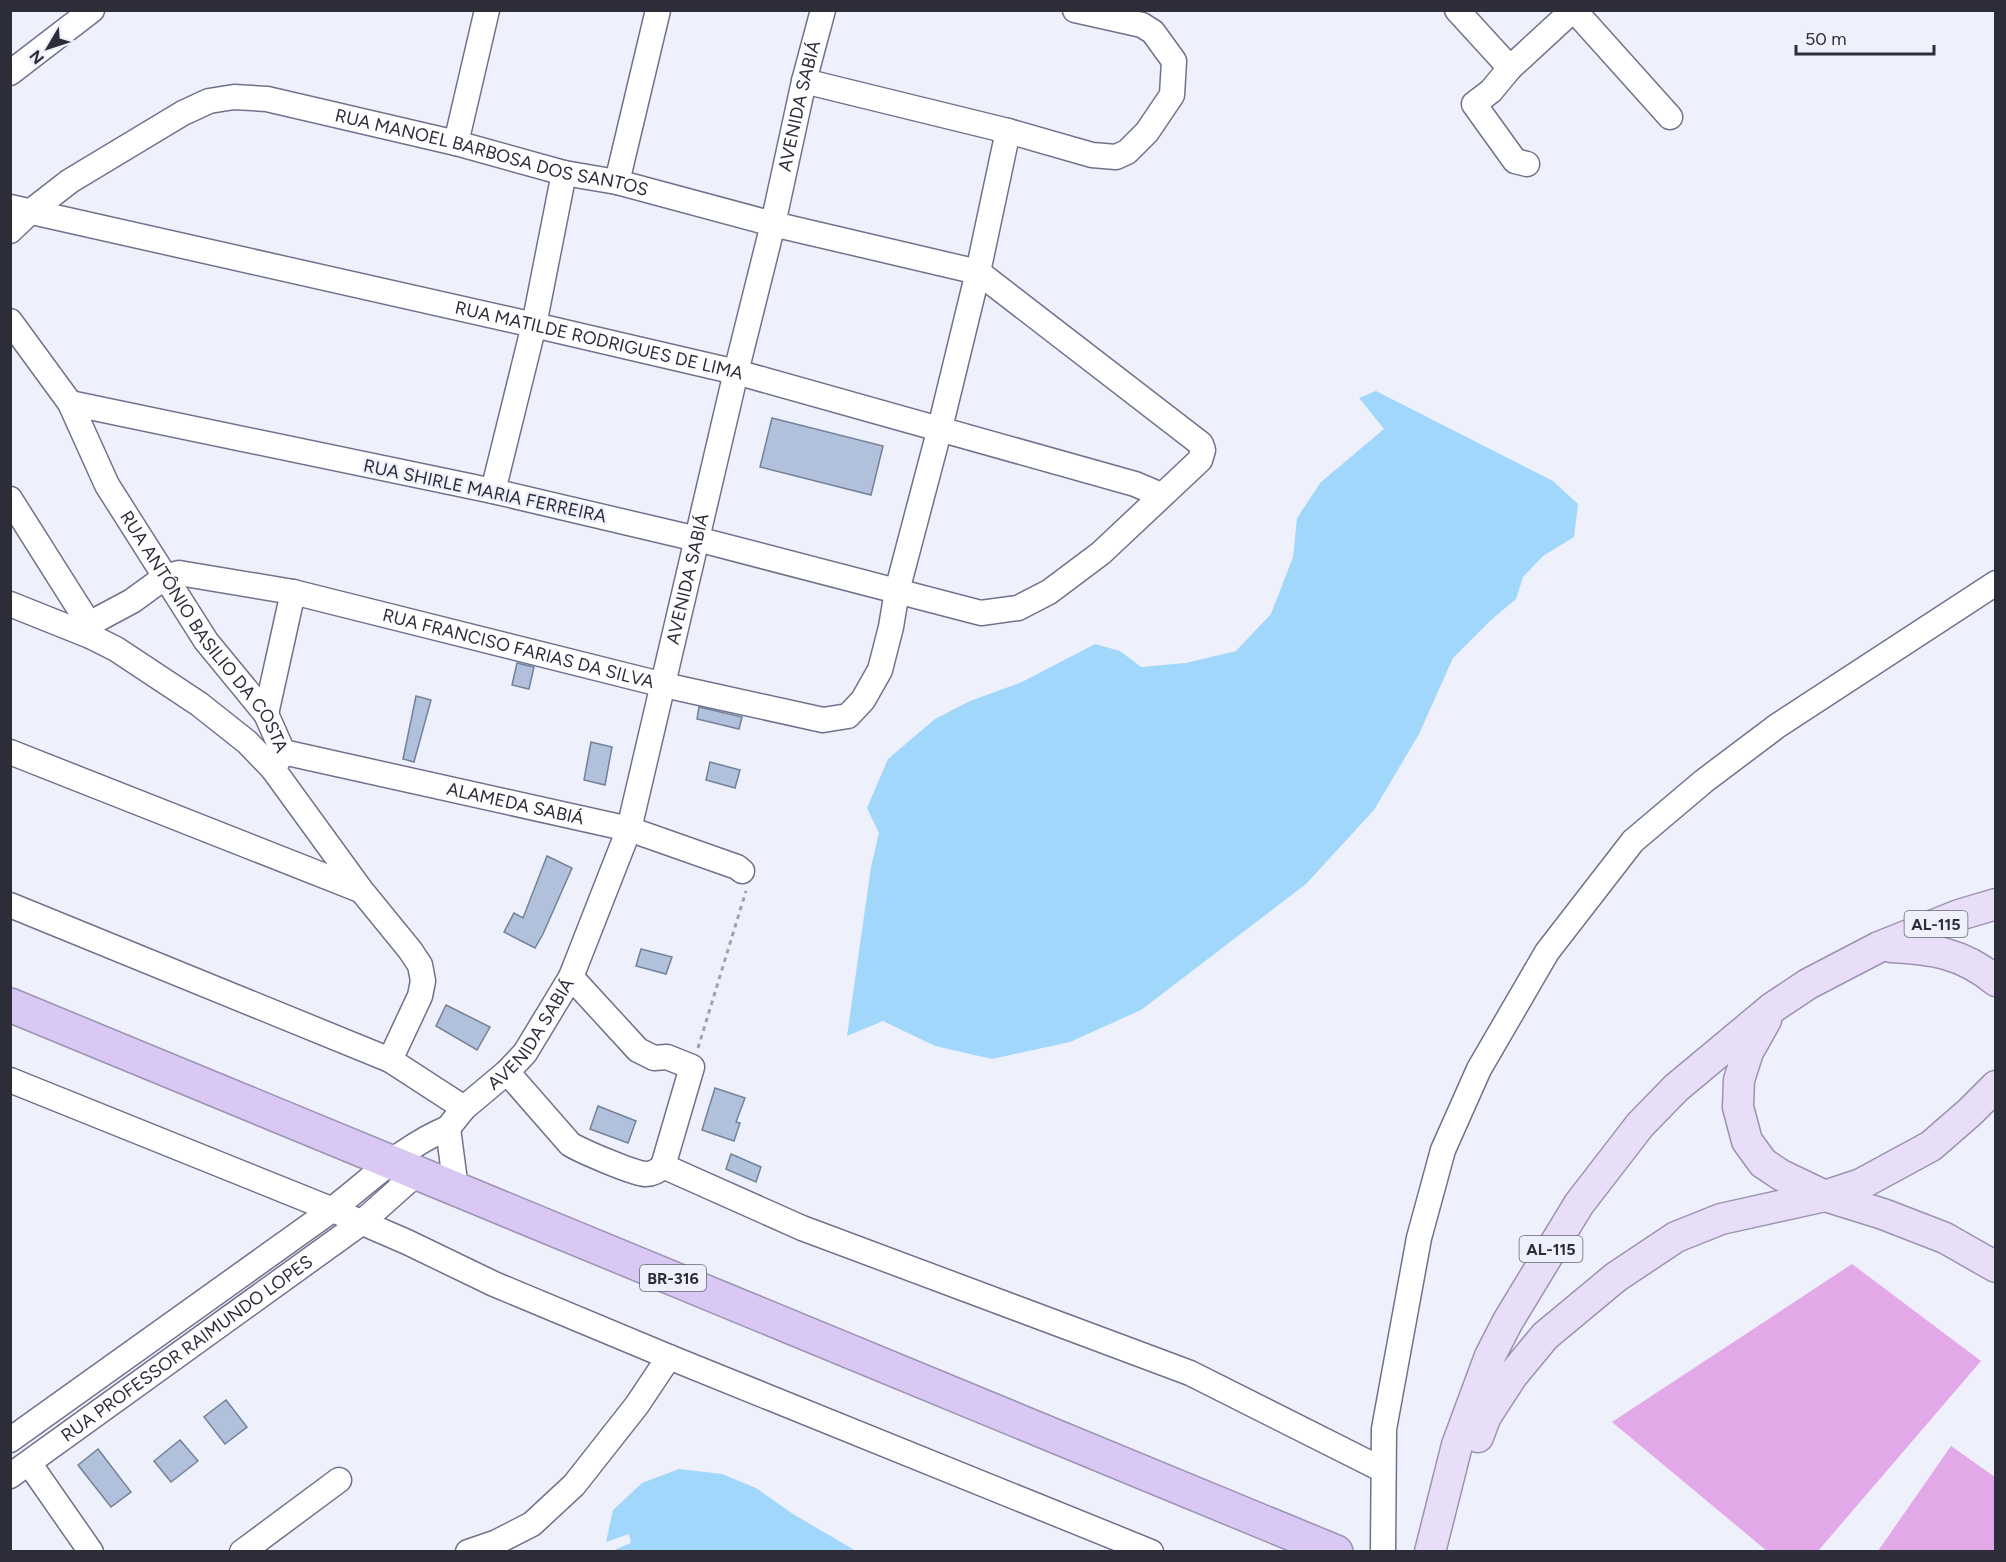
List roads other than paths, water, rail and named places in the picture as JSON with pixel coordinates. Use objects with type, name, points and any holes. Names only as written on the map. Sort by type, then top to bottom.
[{"type":"highway","name":"BR-316","points":[[10,1005],[1336,1551]]},
{"type":"main road","name":"AL-115","points":[[1431,1551],[1457,1445],[1490,1356],[1508,1321],[1579,1204],[1640,1125],[1676,1088],[1772,1008],[1808,984],[1878,947],[1959,915],[1995,904]]},
{"type":"main road","points":[[1878,947],[1926,948],[1955,956],[1984,971],[1995,981]]},
{"type":"main road","points":[[1772,1008],[1748,1052],[1739,1080],[1738,1107],[1747,1141],[1762,1163],[1781,1175],[1825,1196],[1883,1214],[1945,1238],[1995,1267]]},
{"type":"main road","points":[[1431,1551],[1486,1416],[1512,1376],[1545,1336],[1616,1277],[1676,1237],[1721,1219],[1825,1196],[1861,1184],[1931,1146],[1970,1112],[1995,1086]]},
{"type":"street","points":[[10,73],[92,10]]},
{"type":"street","points":[[456,143],[487,10]]},
{"type":"street","points":[[617,182],[658,10]]},
{"type":"street","name":"AVENIDA SABIÁ","points":[[448,1128],[464,1108],[507,1072],[525,1053],[571,977],[629,829],[773,224],[804,81],[823,10]]},
{"type":"street","points":[[804,81],[1008,131],[1092,155],[1116,157],[1127,152],[1147,132],[1172,95],[1174,61],[1153,32],[1142,25],[1075,10]]},
{"type":"street","points":[[1457,10],[1510,68]]},
{"type":"street","points":[[1527,165],[1515,161],[1474,105],[1491,91],[1510,68],[1574,10],[1670,117]]},
{"type":"street","name":"RUA MANOEL BARBOSA DOS SANTOS","points":[[20,210],[183,113],[209,101],[234,97],[267,99],[456,143],[564,173],[617,182],[773,224],[978,272]]},
{"type":"street","points":[[897,591],[978,272],[1008,131]]},
{"type":"street","points":[[493,491],[534,325],[564,173]]},
{"type":"street","points":[[10,231],[20,210]]},
{"type":"street","name":"RUA MATILDE RODRIGUES DE LIMA","points":[[20,210],[736,372],[1136,484],[1161,495]]},
{"type":"street","name":"RUA SHIRLE MARIA FERREIRA","points":[[70,403],[493,491],[697,539],[981,613],[1018,608],[1049,592],[1101,553],[1200,460],[1203,450],[1201,444],[978,272]]},
{"type":"street","name":"RUA ANTÔNIO BASILIO DA COSTA","points":[[10,321],[70,403],[107,485],[206,640],[266,714],[278,761],[360,890],[420,965],[423,981],[420,996],[390,1060]]},
{"type":"street","points":[[10,499],[89,630]]},
{"type":"street","name":"RUA FRANCISO FARIAS DA SILVA","points":[[165,577],[179,573],[293,592],[664,685],[823,720],[848,716],[864,700],[880,669],[891,627],[897,591]]},
{"type":"street","points":[[89,630],[165,577]]},
{"type":"street","points":[[1383,1551],[1384,1429],[1419,1238],[1443,1150],[1479,1069],[1547,952],[1633,841],[1704,781],[1777,726],[1995,583]]},
{"type":"street","points":[[266,714],[293,592]]},
{"type":"street","points":[[10,604],[89,630],[199,704],[247,742],[278,761]]},
{"type":"street","points":[[10,752],[360,890]]},
{"type":"street","name":"ALAMEDA SABIÁ","points":[[278,761],[629,829],[737,867],[742,871]]},
{"type":"street","points":[[10,905],[390,1060],[464,1108]]},
{"type":"street","points":[[507,1072],[570,1144],[583,1152],[645,1174],[659,1171],[663,1166],[692,1067],[667,1057],[654,1058],[638,1050],[571,977]]},
{"type":"street","points":[[10,1080],[333,1209],[494,1284],[669,1357],[1151,1551]]},
{"type":"street","points":[[403,1168],[434,1134],[448,1128],[456,1189]]},
{"type":"street","points":[[663,1166],[802,1228],[1190,1373],[1383,1470]]},
{"type":"street","name":"RUA PROFESSOR RAIMUNDO LOPES","points":[[12,1436],[333,1209],[403,1168]]},
{"type":"street","name":"RUA PROFESSOR RAIMUNDO LOPES","points":[[20,1469],[362,1223],[403,1168]]},
{"type":"street","points":[[468,1551],[497,1542],[532,1524],[574,1485],[637,1406],[669,1357]]},
{"type":"street","points":[[20,1469],[91,1551]]},
{"type":"street","points":[[242,1551],[339,1480]]},
{"type":"water","points":[[1376,391],[1553,481],[1578,504],[1574,537],[1543,556],[1523,577],[1516,599],[1453,658],[1419,734],[1374,810],[1306,884],[1141,1010],[1070,1042],[992,1059],[935,1046],[883,1021],[847,1036],[871,867],[879,833],[867,808],[888,759],[935,719],[970,701],[1022,682],[1095,644],[1120,651],[1141,667],[1186,663],[1236,651],[1271,614],[1293,557],[1297,518],[1321,482],[1384,429],[1359,398]]},
{"type":"water","points":[[679,1469],[722,1474],[756,1488],[793,1514],[856,1551],[616,1551],[631,1543],[629,1534],[606,1542],[613,1510],[642,1483]]}]
